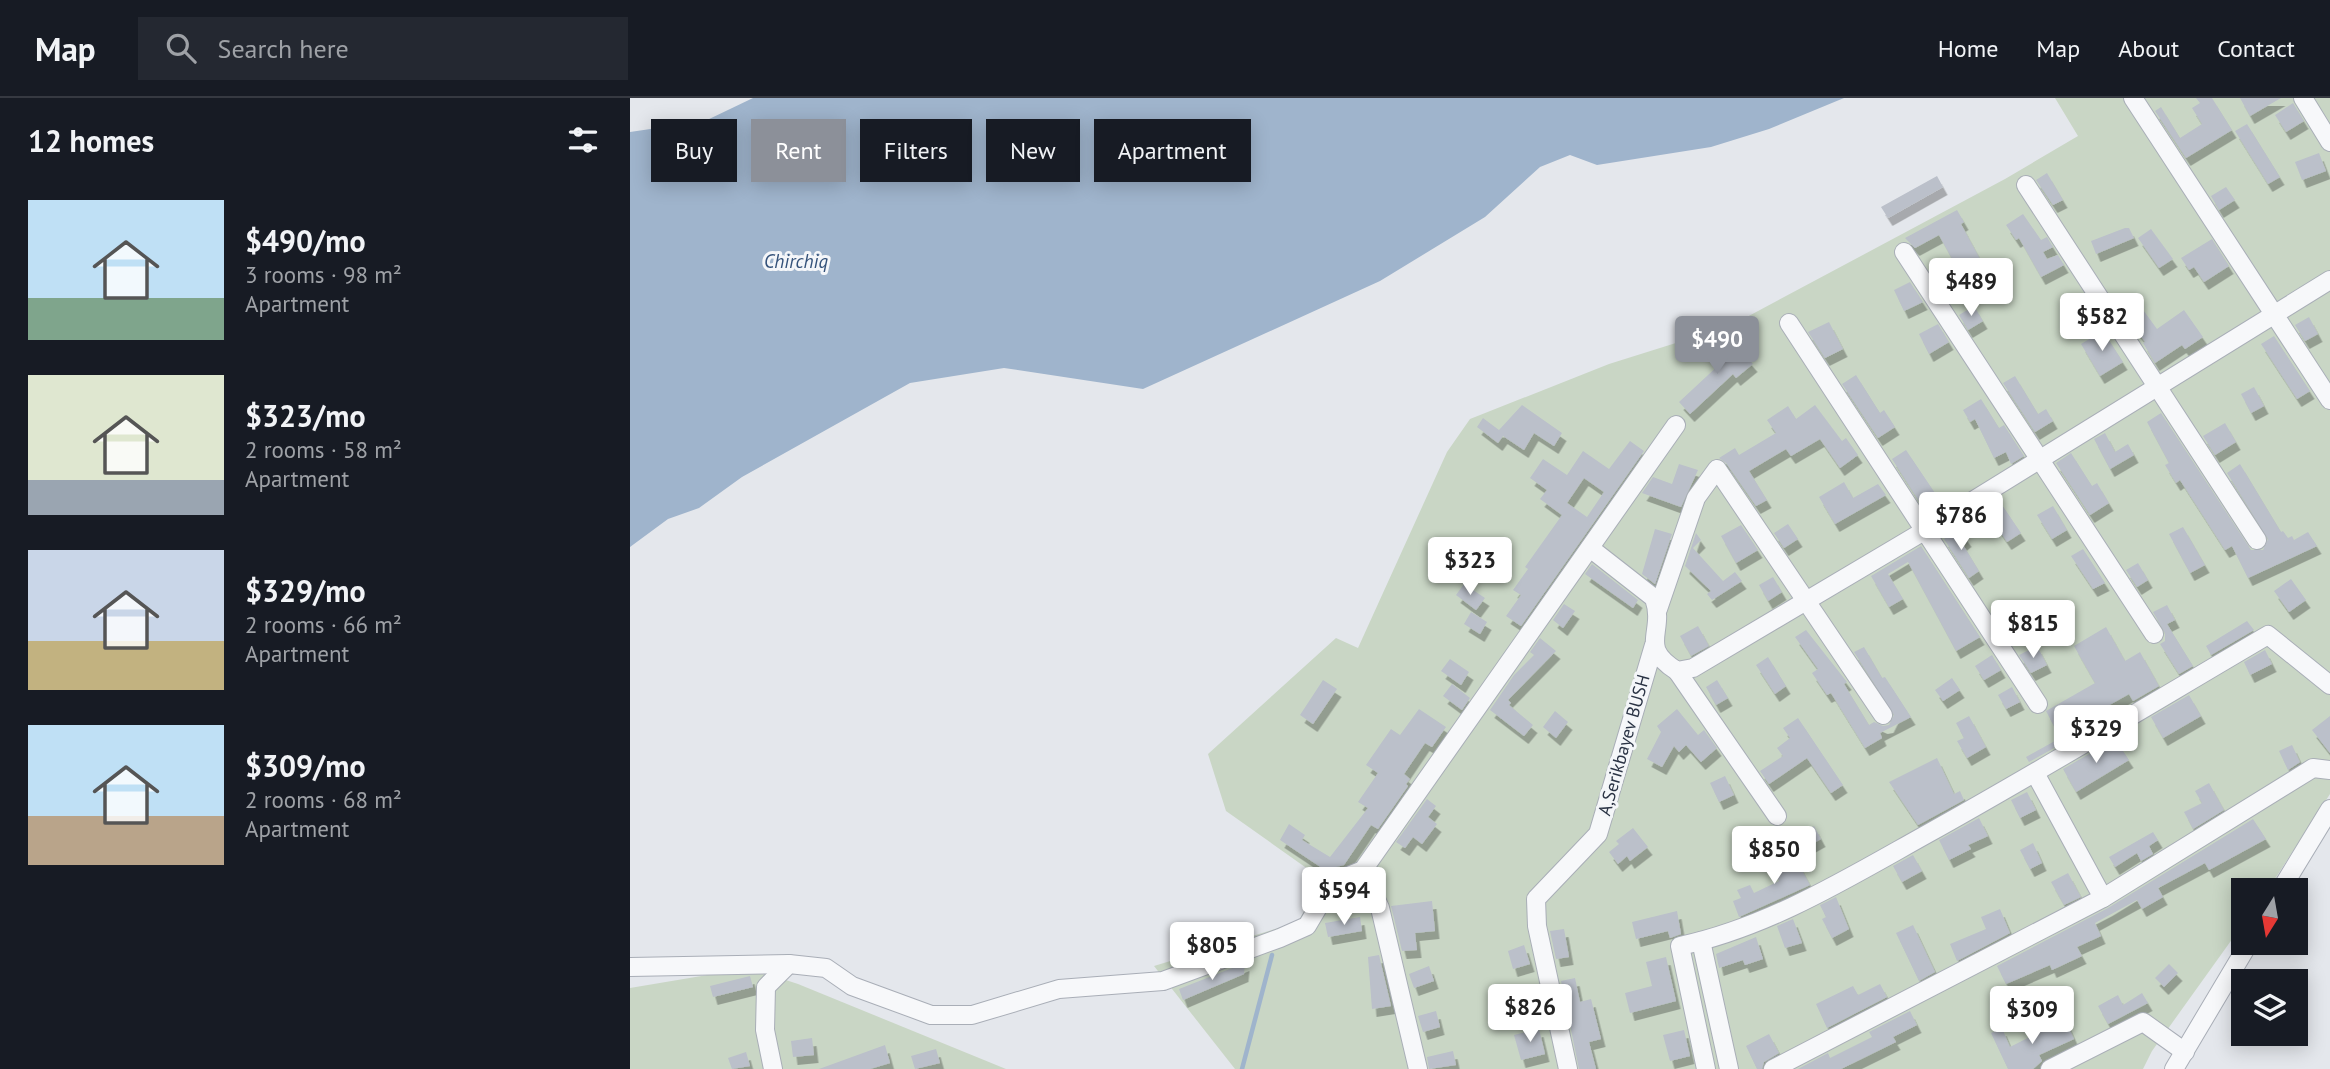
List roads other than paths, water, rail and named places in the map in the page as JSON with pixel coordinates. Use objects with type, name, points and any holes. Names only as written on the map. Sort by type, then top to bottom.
[{"type":"street","points":[[2133,98],[2330,400]]},
{"type":"street","points":[[2303,98],[2330,142]]},
{"type":"street","points":[[2026,185],[2257,540]]},
{"type":"street","points":[[1904,252],[2038,461],[2154,634]]},
{"type":"street","points":[[1677,671],[1693,668],[1807,602],[2330,280]]},
{"type":"street","points":[[1789,323],[2038,704]]},
{"type":"street","points":[[630,967],[789,964],[826,968],[852,986],[931,1015],[972,1015],[1059,989],[1163,981],[1307,926],[1333,881],[1363,870],[1676,425]]},
{"type":"street","points":[[1777,816],[1677,671],[1658,658],[1654,645],[1658,609],[1696,498],[1717,469],[1882,715]]},
{"type":"street","points":[[1590,548],[1654,598],[1658,609]]},
{"type":"street","points":[[1706,1069],[1680,946],[1701,941],[1802,904],[2035,773],[2268,635],[2330,685]]},
{"type":"street","name":"A,Serikbayev BUSH","points":[[1568,1069],[1536,926],[1536,899],[1598,834],[1654,645]]},
{"type":"street","points":[[1773,1069],[2103,898],[2313,768],[2330,770]]},
{"type":"street","points":[[2035,773],[2103,898]]},
{"type":"street","points":[[2288,878],[2330,809]]},
{"type":"street","points":[[1363,870],[1380,908],[1418,1069]]},
{"type":"street","points":[[1701,941],[1728,1069]]},
{"type":"street","points":[[2175,1069],[2241,956]]},
{"type":"street","points":[[773,1069],[765,1030],[766,987],[789,964]]},
{"type":"street","points":[[2050,1069],[2143,1022],[2185,1052]]},
{"type":"water","name":"Chirchiq","points":[[753,98],[1844,98],[1769,129],[1711,147],[1597,165],[1570,155],[1540,167],[1485,217],[1380,281],[1143,389],[1004,368],[910,383],[742,477],[699,508],[668,519],[630,547],[630,132],[651,129],[651,182],[737,182],[737,119],[709,119]]},
{"type":"waterway","points":[[1242,1069],[1272,955]]}]
